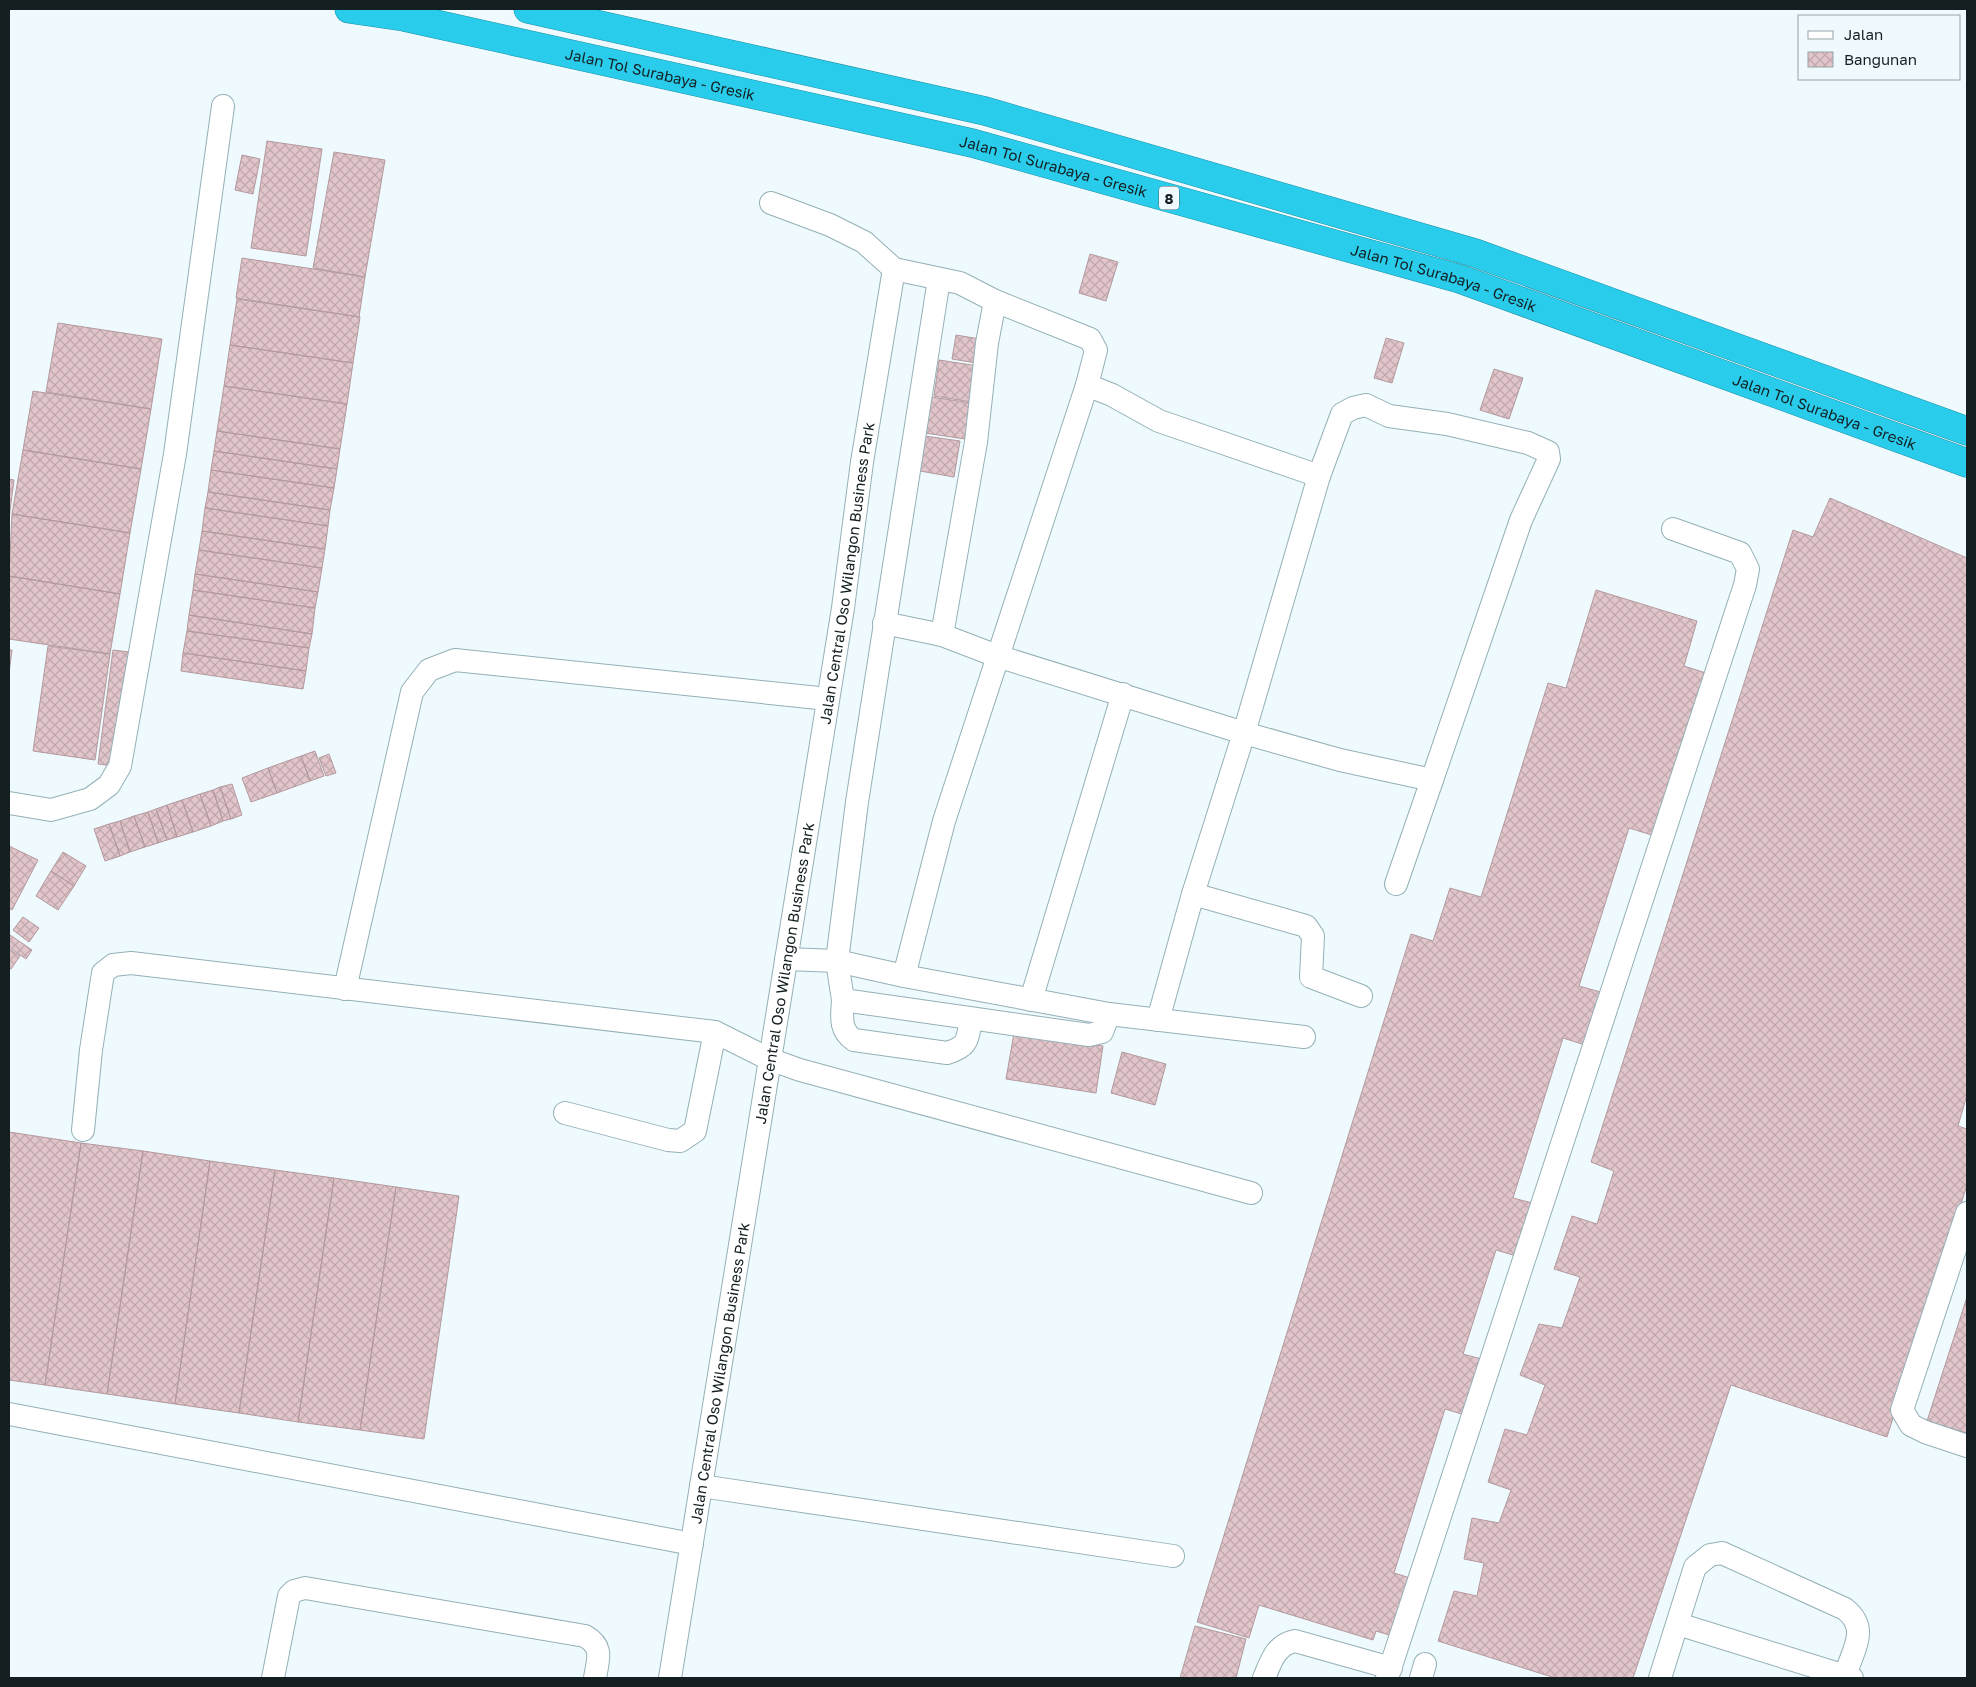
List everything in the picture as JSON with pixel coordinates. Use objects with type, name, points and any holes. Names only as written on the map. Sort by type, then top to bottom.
[{"type":"highway","name":"Jalan Tol Surabaya - Gresik","points":[[349,9],[404,17],[972,143],[1460,279],[1967,463]]},
{"type":"highway","name":"Jalan Tol Surabaya - Gresik","points":[[528,9],[985,111],[1456,248],[1967,431]]},
{"type":"lane","points":[[9,803],[52,810],[90,799],[109,785],[120,766],[175,454],[223,106]]},
{"type":"lane","points":[[771,203],[830,226],[864,242],[894,269],[960,283],[996,301],[1090,339],[1096,350],[1087,385],[944,821],[904,976]]},
{"type":"lane","name":"Jalan Central Oso Wilangon Business Park","points":[[670,1678],[843,608],[862,462],[894,269]]},
{"type":"lane","points":[[939,279],[857,802],[837,961],[843,1000],[842,1023],[848,1036],[854,1040],[947,1053],[962,1048],[966,1044],[971,1019]]},
{"type":"lane","points":[[942,635],[980,418],[987,343],[996,301]]},
{"type":"lane","points":[[1087,385],[1112,395],[1159,421],[1319,476]]},
{"type":"lane","points":[[1158,1020],[1193,894],[1244,734],[1319,476],[1342,414],[1353,408],[1366,405],[1389,416],[1447,424],[1528,443],[1548,452],[1549,460],[1521,520],[1396,884]]},
{"type":"lane","points":[[1264,1678],[1274,1655],[1284,1645],[1295,1641],[1389,1673],[1745,585],[1748,569],[1740,553],[1673,529]]},
{"type":"lane","points":[[884,623],[942,635],[997,656],[1123,694],[1244,734],[1340,760],[1432,780]]},
{"type":"lane","points":[[345,989],[412,692],[429,670],[455,660],[828,699]]},
{"type":"lane","points":[[1031,1000],[1123,694]]},
{"type":"lane","points":[[1193,894],[1306,926],[1313,936],[1311,977],[1361,996]]},
{"type":"lane","points":[[786,959],[837,961],[904,976],[1109,1014],[1304,1037]]},
{"type":"lane","points":[[83,1130],[91,1050],[104,973],[113,965],[131,963],[715,1032],[769,1059],[800,1070],[1251,1193]]},
{"type":"lane","points":[[843,1000],[1089,1035],[1102,1032],[1109,1014]]},
{"type":"lane","points":[[565,1113],[668,1140],[680,1140],[696,1131],[715,1032]]},
{"type":"lane","points":[[1967,1213],[1902,1410],[1911,1425],[1925,1432],[1967,1446]]},
{"type":"lane","points":[[9,1414],[692,1544]]},
{"type":"lane","points":[[700,1486],[1173,1556]]},
{"type":"lane","points":[[1660,1678],[1695,1567],[1710,1555],[1722,1553],[1845,1608],[1858,1622],[1859,1630],[1848,1677],[1678,1624]]},
{"type":"lane","points":[[273,1678],[289,1596],[294,1591],[305,1588],[585,1636],[595,1642],[599,1651],[595,1678]]},
{"type":"building","points":[[267,141],[322,149],[306,256],[251,248]]},
{"type":"building","points":[[334,152],[385,160],[365,277],[313,268]]},
{"type":"building","points":[[242,155],[260,159],[253,194],[235,190]]},
{"type":"building","points":[[1090,254],[1118,262],[1106,301],[1079,293]]},
{"type":"building","points":[[242,258],[365,277],[359,317],[236,298]]},
{"type":"building","points":[[237,299],[360,317],[353,363],[230,345]]},
{"type":"building","points":[[58,323],[162,339],[151,409],[46,392]]},
{"type":"building","points":[[956,335],[980,339],[976,363],[952,359]]},
{"type":"building","points":[[1386,338],[1404,343],[1392,383],[1374,378]]},
{"type":"building","points":[[230,345],[353,363],[347,404],[224,386]]},
{"type":"building","points":[[939,360],[978,366],[972,402],[934,396]]},
{"type":"building","points":[[1494,369],[1523,378],[1509,419],[1480,410]]},
{"type":"building","points":[[224,386],[347,404],[340,449],[217,431]]},
{"type":"building","points":[[33,391],[151,409],[141,469],[23,450]]},
{"type":"building","points":[[931,397],[971,403],[965,439],[925,433]]},
{"type":"building","points":[[217,431],[340,449],[337,469],[214,451]]},
{"type":"building","points":[[925,436],[960,441],[954,477],[920,471]]},
{"type":"building","points":[[23,450],[141,469],[130,533],[12,514]]},
{"type":"building","points":[[214,451],[337,469],[334,488],[211,470]]},
{"type":"building","points":[[211,470],[334,488],[330,510],[208,492]]},
{"type":"building","points":[[9,479],[14,480],[9,519]]},
{"type":"building","points":[[208,492],[330,510],[328,526],[205,508]]},
{"type":"building","points":[[1830,498],[1967,558],[1967,1095],[1958,1126],[1967,1129],[1967,1185],[1887,1437],[1731,1385],[1633,1678],[1555,1678],[1438,1641],[1454,1591],[1477,1596],[1484,1563],[1464,1559],[1472,1518],[1499,1523],[1511,1490],[1488,1482],[1505,1429],[1527,1435],[1545,1385],[1520,1375],[1539,1324],[1562,1328],[1580,1277],[1554,1269],[1572,1216],[1597,1224],[1614,1171],[1591,1162],[1793,530],[1813,537]]},
{"type":"building","points":[[205,508],[328,526],[325,549],[202,531]]},
{"type":"building","points":[[12,514],[130,533],[120,594],[9,576]]},
{"type":"building","points":[[202,531],[325,549],[322,568],[199,550]]},
{"type":"building","points":[[199,550],[322,568],[318,592],[195,574]]},
{"type":"building","points":[[195,574],[318,592],[315,608],[193,590]]},
{"type":"building","points":[[9,576],[120,594],[110,654],[9,639]]},
{"type":"building","points":[[193,590],[315,608],[312,634],[189,615]]},
{"type":"building","points":[[1596,590],[1697,621],[1684,666],[1706,673],[1655,836],[1629,828],[1579,986],[1604,993],[1588,1046],[1563,1038],[1513,1198],[1536,1204],[1520,1257],[1496,1250],[1463,1354],[1485,1360],[1468,1416],[1445,1409],[1394,1573],[1417,1580],[1399,1638],[1376,1631],[1373,1640],[1259,1605],[1249,1638],[1197,1622],[1411,934],[1433,941],[1450,888],[1481,897],[1548,683],[1566,688]]},
{"type":"building","points":[[189,615],[312,634],[309,648],[187,631]]},
{"type":"building","points":[[187,631],[309,648],[306,671],[183,653]]},
{"type":"building","points":[[48,646],[110,654],[95,760],[33,751]]},
{"type":"building","points":[[9,650],[12,650],[9,673]]},
{"type":"building","points":[[113,650],[129,652],[114,766],[98,764]]},
{"type":"building","points":[[183,653],[306,671],[303,689],[181,671]]},
{"type":"building","points":[[315,751],[324,776],[310,781],[301,756]]},
{"type":"building","points":[[329,754],[336,773],[326,776],[319,758]]},
{"type":"building","points":[[301,756],[310,781],[277,793],[268,768]]},
{"type":"building","points":[[268,768],[277,793],[251,802],[242,778]]},
{"type":"building","points":[[232,784],[242,815],[231,819],[220,787]]},
{"type":"building","points":[[220,787],[231,819],[223,821],[213,790]]},
{"type":"building","points":[[213,790],[223,821],[211,826],[200,794]]},
{"type":"building","points":[[200,794],[211,826],[193,832],[182,800]]},
{"type":"building","points":[[182,800],[193,832],[177,837],[167,805]]},
{"type":"building","points":[[167,805],[177,837],[167,840],[156,809]]},
{"type":"building","points":[[156,809],[167,840],[158,843],[148,812]]},
{"type":"building","points":[[148,812],[158,843],[145,847],[134,816]]},
{"type":"building","points":[[134,816],[145,847],[130,852],[120,821]]},
{"type":"building","points":[[120,821],[130,852],[120,856],[109,824]]},
{"type":"building","points":[[109,824],[120,856],[105,861],[94,829]]},
{"type":"building","points":[[9,846],[38,860],[12,910],[9,908]]},
{"type":"building","points":[[63,852],[86,866],[74,886],[51,871]]},
{"type":"building","points":[[51,871],[74,886],[58,910],[36,896]]},
{"type":"building","points":[[23,917],[39,928],[29,942],[13,930]]},
{"type":"building","points":[[10,935],[32,950],[26,959],[9,947]]},
{"type":"building","points":[[9,949],[20,956],[11,969],[9,968]]},
{"type":"building","points":[[1014,1033],[1103,1046],[1096,1093],[1006,1079]]},
{"type":"building","points":[[1122,1052],[1166,1064],[1155,1105],[1111,1093]]},
{"type":"building","points":[[9,1132],[81,1143],[45,1385],[9,1380]]},
{"type":"building","points":[[81,1143],[143,1151],[107,1394],[45,1385]]},
{"type":"building","points":[[143,1151],[210,1161],[175,1404],[107,1394]]},
{"type":"building","points":[[210,1161],[275,1170],[239,1413],[175,1404]]},
{"type":"building","points":[[275,1170],[334,1178],[298,1422],[239,1413]]},
{"type":"building","points":[[334,1178],[396,1187],[360,1430],[298,1422]]},
{"type":"building","points":[[396,1187],[459,1196],[424,1439],[360,1430]]},
{"type":"building","points":[[1967,1297],[1967,1433],[1927,1421]]},
{"type":"building","points":[[1195,1626],[1246,1639],[1236,1678],[1180,1678]]}]
